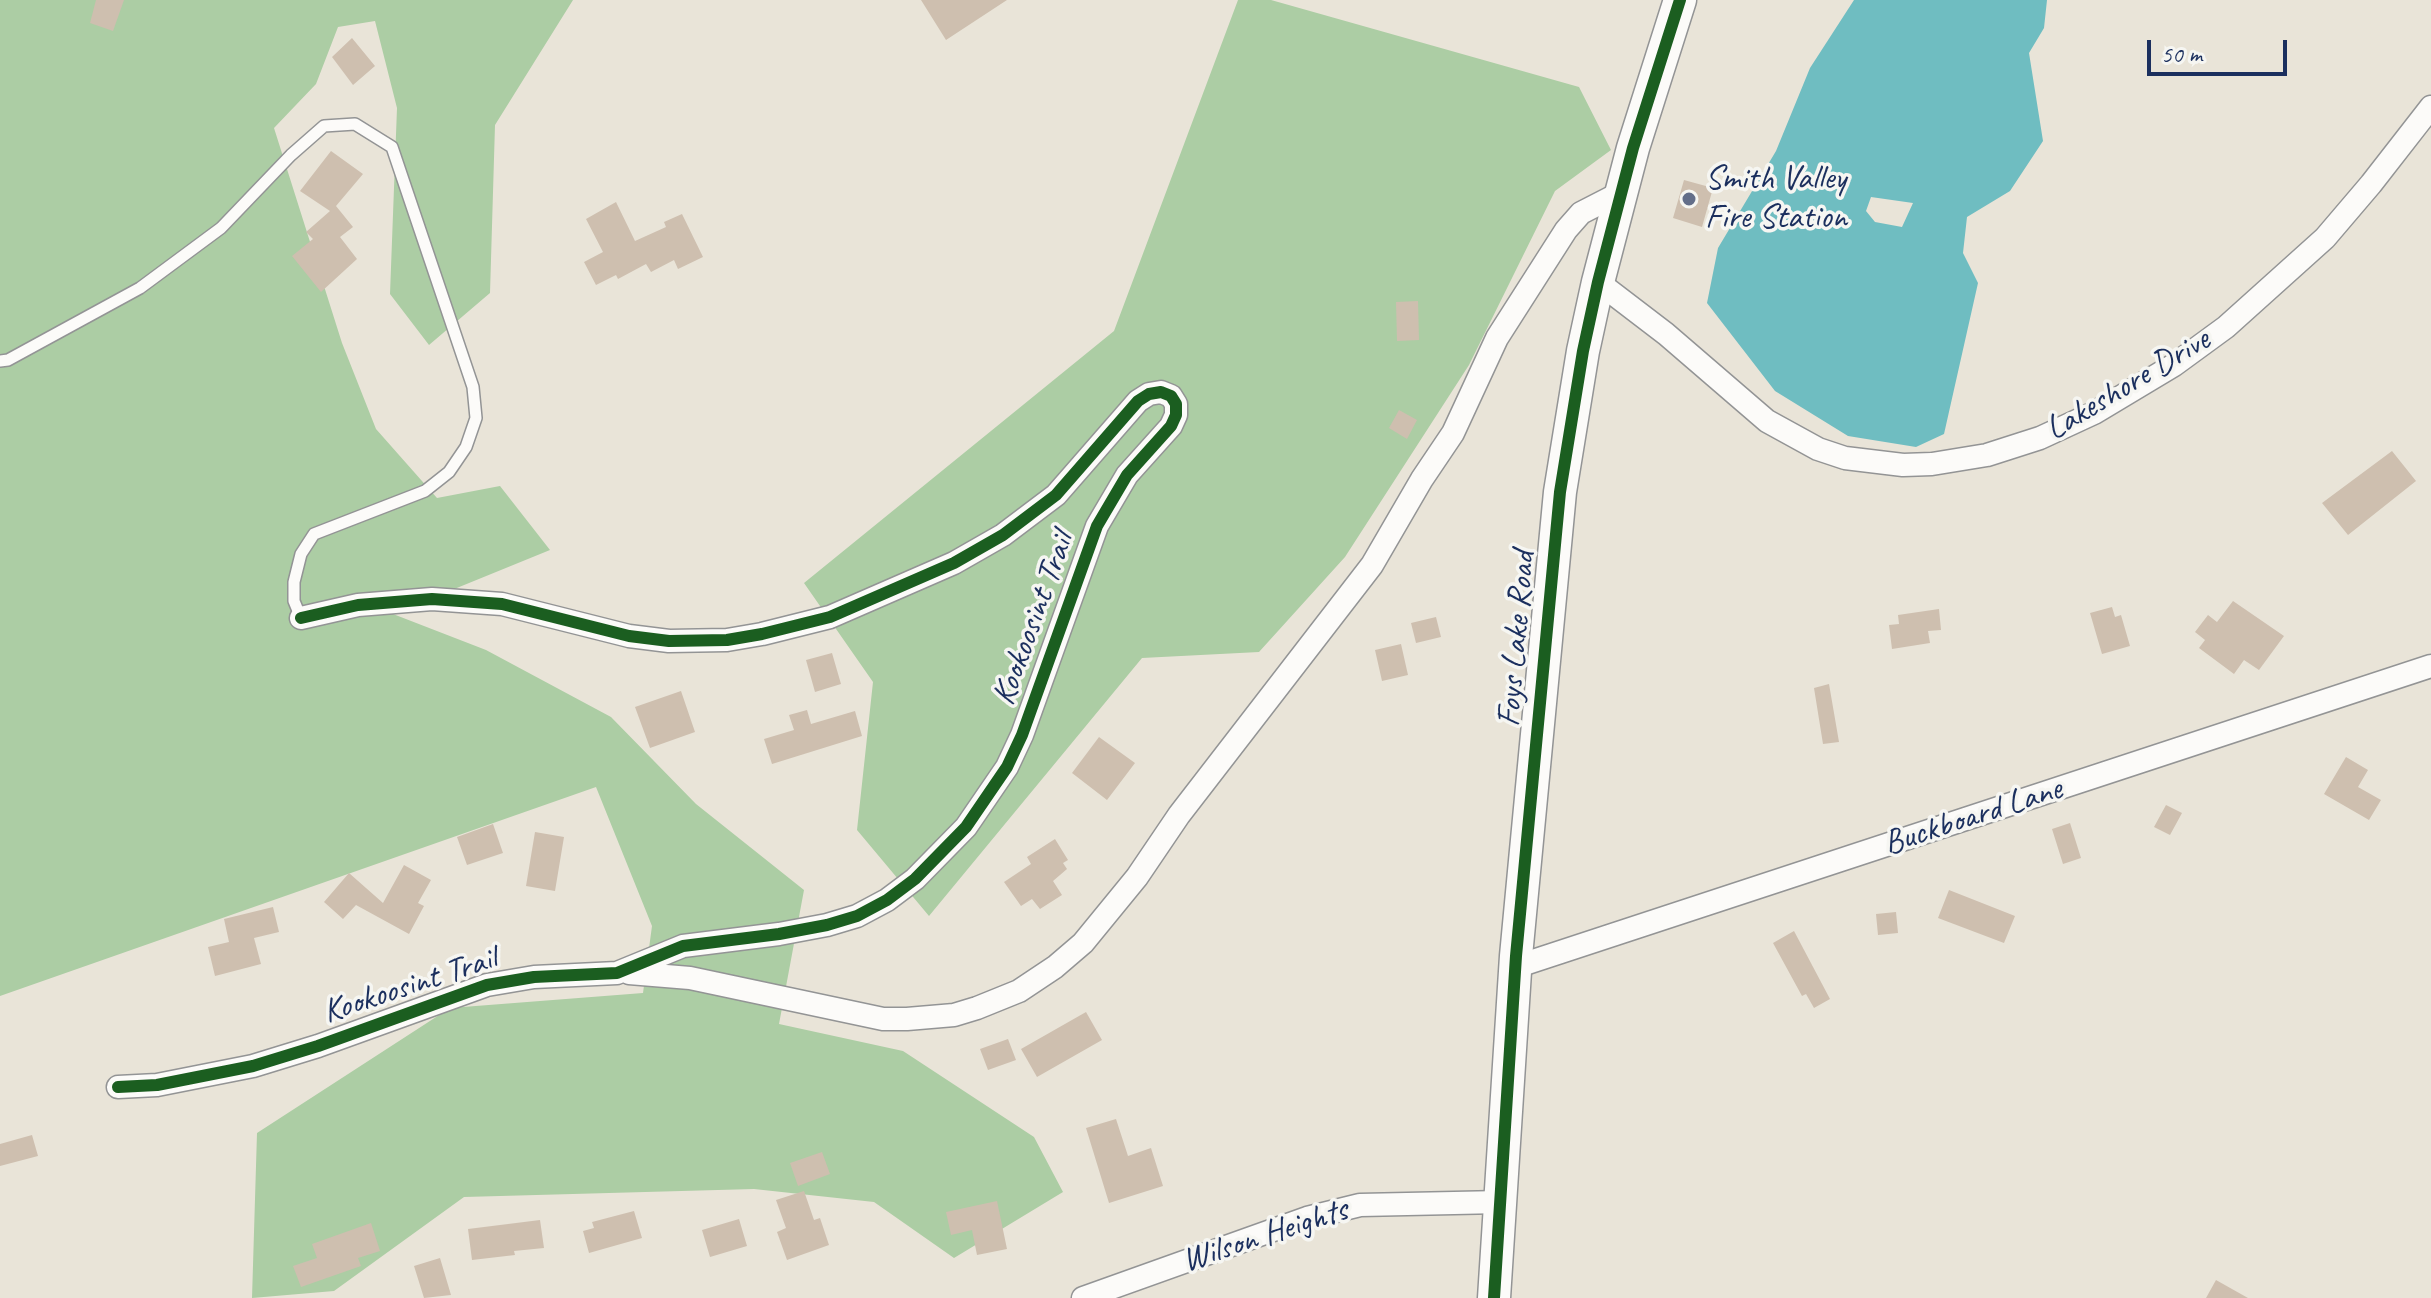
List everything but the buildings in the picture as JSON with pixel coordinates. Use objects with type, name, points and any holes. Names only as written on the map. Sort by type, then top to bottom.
[{"type":"street","name":"Foys Lake Road","points":[[1494,1298],[1515,967],[1558,507],[1573,407],[1598,282],[1620,193],[1680,0]]},
{"type":"street","name":"Lakeshore Drive","points":[[1598,282],[1666,334],[1767,421],[1818,449],[1845,458],[1903,465],[1932,464],[1987,455],[2040,438],[2094,413],[2174,365],[2252,307],[2325,238],[2431,107]]},
{"type":"street","name":"Kookoosint Trail","points":[[118,1087],[157,1085],[253,1066],[487,985],[534,977],[617,973],[690,978],[883,1019],[954,1015],[1019,991],[1055,967],[1088,937],[1137,877],[1179,815],[1372,565],[1453,433],[1497,338],[1566,230],[1581,213],[1620,193]]},
{"type":"street","name":"Kookoosint Trail","points":[[301,618],[358,605],[432,599],[502,604],[629,636],[669,641],[727,640],[789,628],[830,617],[884,595],[954,563],[1003,535],[1056,495],[1138,401],[1149,394],[1161,392],[1171,396],[1176,404],[1176,415],[1171,426],[1127,475],[1097,526],[1022,735],[1007,767],[966,827],[941,854],[887,900],[857,916],[779,934],[683,946],[617,973]]},
{"type":"street","name":"Buckboard Lane","points":[[1515,967],[2431,666]]},
{"type":"street","name":"Wilson Heights","points":[[1083,1298],[1307,1218],[1360,1205],[1501,1202]]},
{"type":"lane","points":[[0,361],[8,360],[140,288],[221,228],[291,155],[324,126],[355,124],[392,147],[473,387],[476,418],[466,447],[449,472],[425,491],[314,534],[301,554],[294,582],[294,601],[301,618]]},
{"type":"green space","points":[[0,0],[573,0],[495,125],[490,293],[429,345],[390,294],[397,108],[375,21],[338,27],[316,84],[274,128],[342,343],[376,429],[437,498],[500,486],[550,550],[393,614],[486,650],[611,717],[696,804],[804,890],[779,1024],[903,1051],[1034,1137],[1063,1192],[954,1258],[874,1202],[754,1189],[464,1197],[334,1291],[252,1298],[257,1133],[450,1008],[643,993],[652,926],[596,787],[0,996]]},
{"type":"green space","points":[[1238,0],[1271,0],[1579,87],[1611,150],[1555,191],[1469,365],[1345,557],[1259,652],[1142,658],[929,916],[857,830],[873,682],[804,583],[1114,331]]},
{"type":"water","points":[[1854,0],[2047,0],[2044,28],[2029,53],[2043,141],[2010,191],[1967,217],[1963,253],[1978,283],[1944,434],[1916,447],[1848,436],[1775,391],[1707,303],[1718,248],[1776,151],[1810,68]],"holes":[[[1871,197],[1913,203],[1902,227],[1875,222],[1866,211]]]},
{"type":"cycle path","points":[[1494,1298],[1516,956],[1560,492],[1583,351],[1598,282],[1633,148],[1680,0]]},
{"type":"cycle path","points":[[118,1087],[157,1085],[253,1066],[487,985],[534,977],[617,973],[683,946],[827,925],[857,916],[887,900],[915,879],[966,827],[1007,767],[1022,735],[1097,526],[1127,475],[1171,426],[1176,415],[1176,404],[1171,396],[1161,392],[1149,394],[1138,401],[1056,495],[1003,535],[954,563],[830,617],[762,634],[727,640],[669,641],[629,636],[502,604],[432,599],[358,605],[301,618]]},
{"type":"place","name":"Smith Valley Fire Station","points":[[1689,199]]}]
